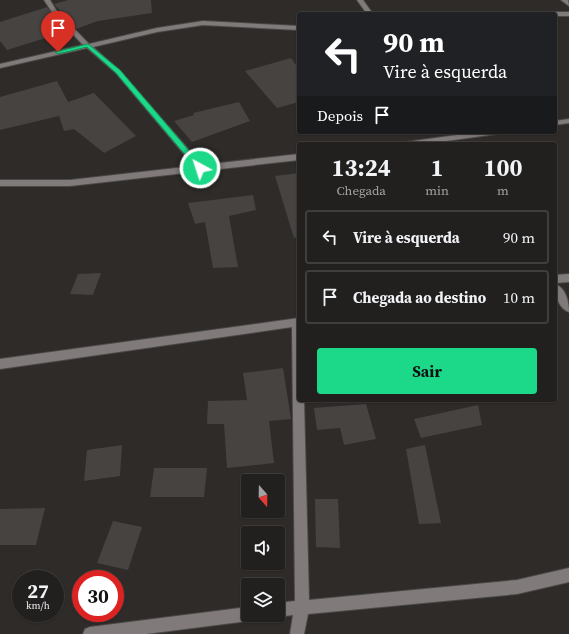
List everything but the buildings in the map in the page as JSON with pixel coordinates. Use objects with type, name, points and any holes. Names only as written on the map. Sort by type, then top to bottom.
[{"type":"street","points":[[47,0],[54,11],[88,46],[118,72],[200,168]]},
{"type":"street","points":[[360,0],[369,12]]},
{"type":"street","points":[[564,0],[569,4]]},
{"type":"street","points":[[557,14],[569,14]]},
{"type":"street","points":[[0,66],[156,30],[203,23],[297,28]]},
{"type":"street","points":[[557,124],[569,121]]},
{"type":"street","points":[[422,142],[482,134]]},
{"type":"street","points":[[0,183],[70,183],[297,157]]},
{"type":"street","points":[[557,279],[569,278]]},
{"type":"street","points":[[557,291],[569,308]]},
{"type":"street","points":[[0,364],[297,322]]},
{"type":"street","points":[[297,634],[302,607],[299,402]]},
{"type":"street","points":[[285,609],[517,587],[569,575]]},
{"type":"street","points":[[90,634],[241,615]]},
{"type":"route","points":[[58,52],[88,46],[118,72],[200,168]]}]
